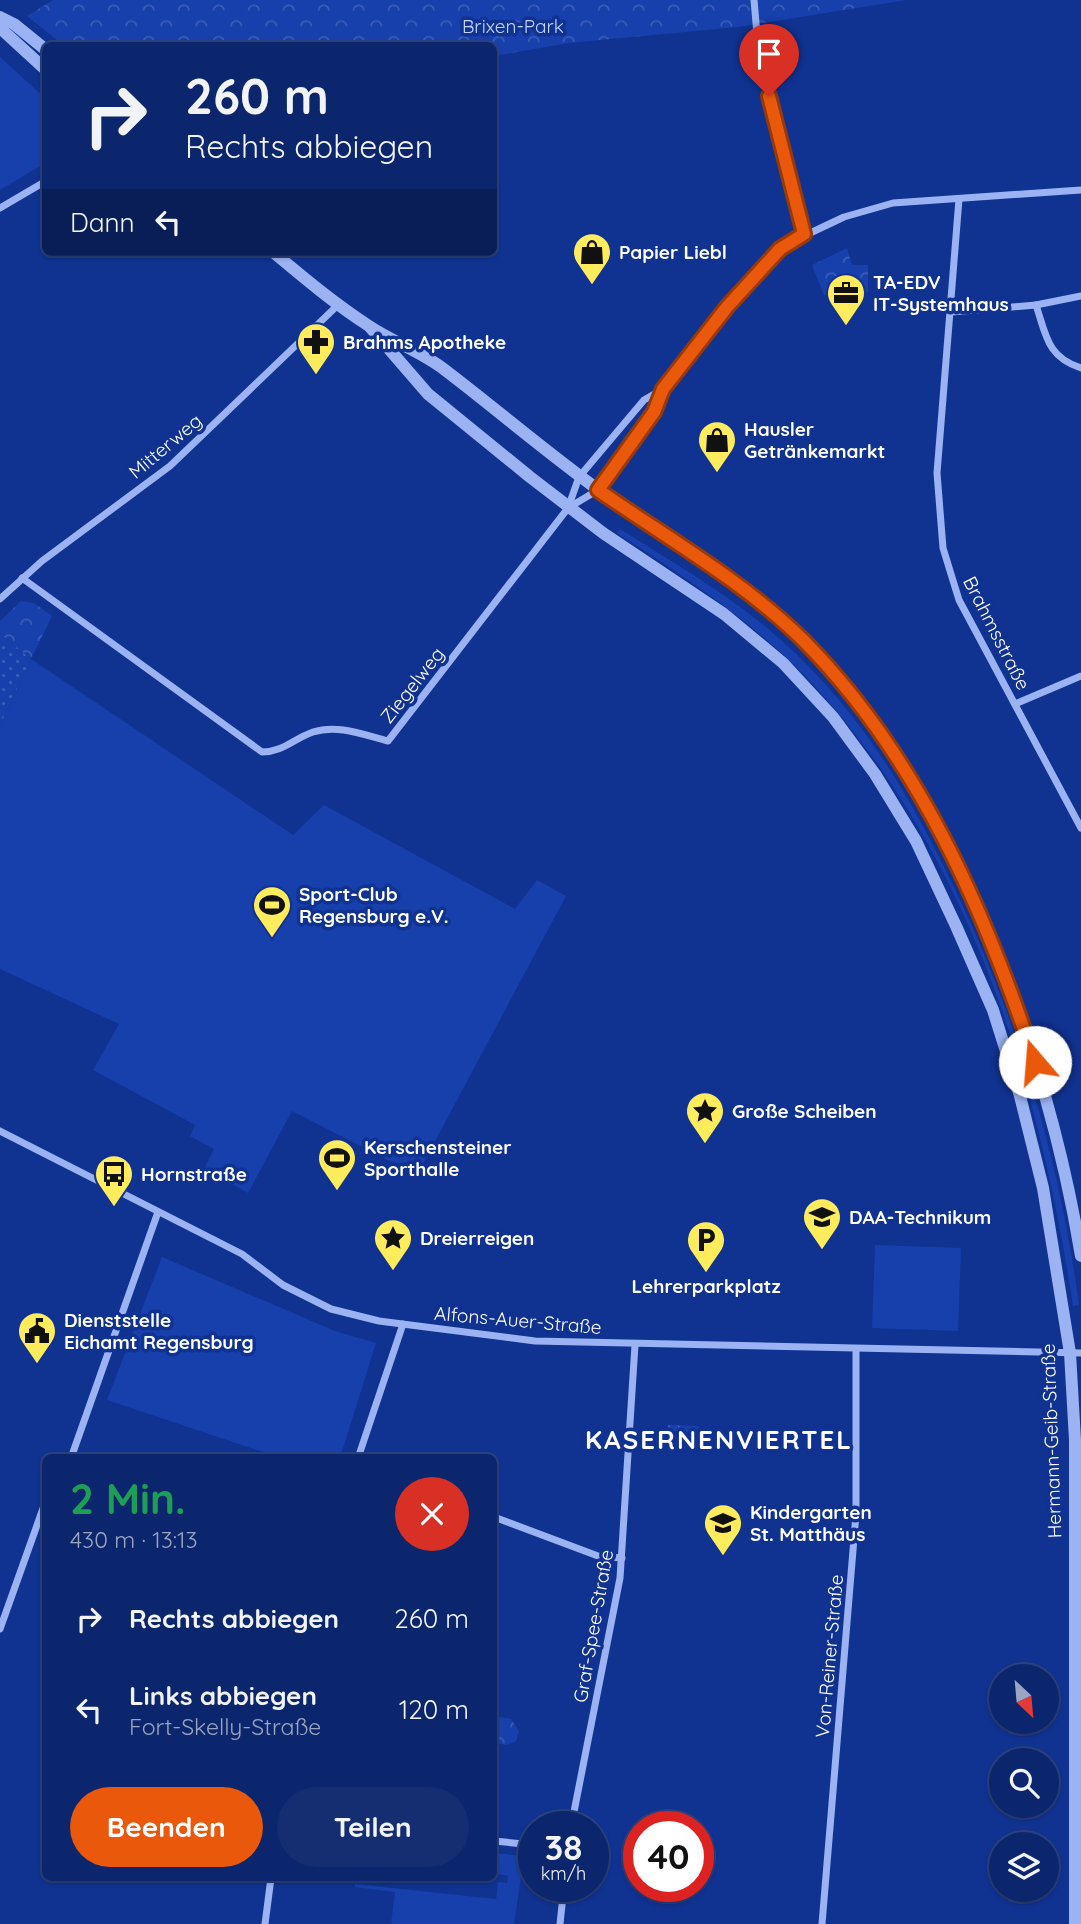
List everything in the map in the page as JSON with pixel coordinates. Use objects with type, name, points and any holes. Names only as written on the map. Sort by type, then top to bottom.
[{"type":"street","points":[[754,0],[758,46],[804,234]]},
{"type":"street","points":[[0,18],[14,24],[42,47]]},
{"type":"street","points":[[0,28],[42,66]]},
{"type":"street","points":[[0,208],[42,183]]},
{"type":"street","points":[[568,508],[598,490],[654,412],[663,389],[753,277],[780,249],[804,234],[870,207],[1081,190]]},
{"type":"street","name":"Brahmsstraße","points":[[959,199],[937,473],[943,548],[959,600],[1081,828]]},
{"type":"street","name":"Hermann-Geib-Straße","points":[[278,256],[370,327],[442,368],[579,477],[756,599],[793,632],[858,702],[897,759],[934,822],[980,912],[1014,999],[1042,1083],[1067,1182],[1081,1256]]},
{"type":"street","points":[[951,312],[1036,304],[1081,296]]},
{"type":"street","name":"Mitterweg","points":[[0,600],[22,578],[170,466],[338,304]]},
{"type":"street","points":[[1036,304],[1051,349],[1065,363],[1081,368]]},
{"type":"street","name":"Hermann-Geib-Straße","points":[[370,327],[428,394],[568,508],[724,614],[783,663],[833,717],[875,774],[909,830],[956,926],[993,1010],[1020,1096],[1046,1205],[1076,1353],[1075,1924]]},
{"type":"street","points":[[568,508],[579,477],[644,400],[663,389]]},
{"type":"street","name":"Ziegelweg","points":[[22,578],[262,752],[276,752],[312,732],[337,729],[388,741],[568,508]]},
{"type":"street","points":[[1015,704],[1081,676]]},
{"type":"street","name":"Alfons-Auer-Straße","points":[[0,1131],[242,1254],[283,1285],[310,1300],[355,1317],[535,1341],[1076,1353]]},
{"type":"street","points":[[72,1454],[158,1212]]},
{"type":"street","points":[[359,1454],[402,1324]]},
{"type":"street","name":"Graf-Spee-Straße","points":[[574,1811],[622,1558],[635,1345]]},
{"type":"street","name":"Von-Reiner-Straße","points":[[822,1924],[856,1514],[856,1349]]},
{"type":"street","points":[[0,1629],[42,1511]]},
{"type":"street","points":[[497,1518],[598,1556],[622,1558]]},
{"type":"street","points":[[497,1841],[518,1843]]},
{"type":"street","points":[[265,1924],[271,1881]]},
{"type":"street","points":[[560,1924],[562,1902]]},
{"type":"green space","name":"Brixen-Park","points":[[53,0],[906,0],[738,27],[569,43],[497,55],[497,42],[59,42],[27,16]]},
{"type":"green space","points":[[0,57],[42,95],[42,165],[0,190]]},
{"type":"green space","points":[[847,248],[852,265],[868,265],[868,292],[824,295],[812,265]]},
{"type":"green space","points":[[620,529],[703,581],[781,640],[832,691],[895,777],[946,871],[993,975],[1013,1028],[1046,1137],[1070,1248],[1079,1305],[1073,1306],[1040,1137],[1017,1054],[988,972],[954,894],[913,818],[865,747],[810,681],[766,639],[718,601],[617,533]]},
{"type":"green space","points":[[21,601],[34,603],[52,616],[31,659],[0,634],[0,621]]},
{"type":"green space","points":[[0,634],[31,659],[0,725]]},
{"type":"green space","name":"Sport-Club Regensburg e.V.","points":[[31,659],[293,835],[324,805],[515,909],[537,880],[566,896],[417,1175],[292,1111],[248,1193],[204,1169],[214,1149],[190,1136],[195,1125],[93,1070],[119,1024],[0,969],[0,725]]},
{"type":"green space","points":[[875,1245],[961,1248],[958,1331],[872,1328]]},
{"type":"green space","points":[[162,1257],[335,1331],[376,1343],[341,1454],[269,1454],[107,1400]]},
{"type":"green space","points":[[668,1425],[699,1426],[699,1446],[667,1446]]},
{"type":"green space","points":[[497,1717],[511,1719],[519,1731],[516,1741],[507,1745],[497,1743]]},
{"type":"green space","points":[[497,1853],[518,1855],[518,1897],[514,1924],[391,1924],[395,1892],[355,1887],[355,1884],[496,1899],[498,1882],[507,1883],[508,1876],[499,1874]]},
{"type":"place","name":"Papier Liebl","points":[[592,286]]},
{"type":"place","name":"TA-EDV IT-Systemhaus","points":[[846,327]]},
{"type":"place","name":"Brahms Apotheke","points":[[316,376]]},
{"type":"place","name":"Hausler Getränkemarkt","points":[[717,474]]},
{"type":"place","name":"Sport-Club Regensburg e.V.","points":[[272,939]]},
{"type":"place","name":"Große Scheiben","points":[[705,1145]]},
{"type":"place","name":"Kerschensteiner Sporthalle","points":[[337,1192]]},
{"type":"place","name":"Hornstraße","points":[[114,1208]]},
{"type":"place","name":"DAA-Technikum","points":[[822,1251]]},
{"type":"place","name":"Dreierreigen","points":[[393,1272]]},
{"type":"place","name":"Lehrerparkplatz","points":[[706,1274]]},
{"type":"place","name":"Dienststelle Eichamt Regensburg","points":[[37,1365]]},
{"type":"place","name":"Kindergarten St. Matthäus","points":[[723,1557]]},
{"type":"district","name":"KASERNENVIERTEL","points":[[719,1440]]},
{"type":"route","points":[[769,96],[797,217],[804,234],[780,249],[727,307],[663,389],[654,412],[598,490],[756,599],[803,640],[858,702],[897,759],[934,822],[980,912],[1035,1062]]}]
